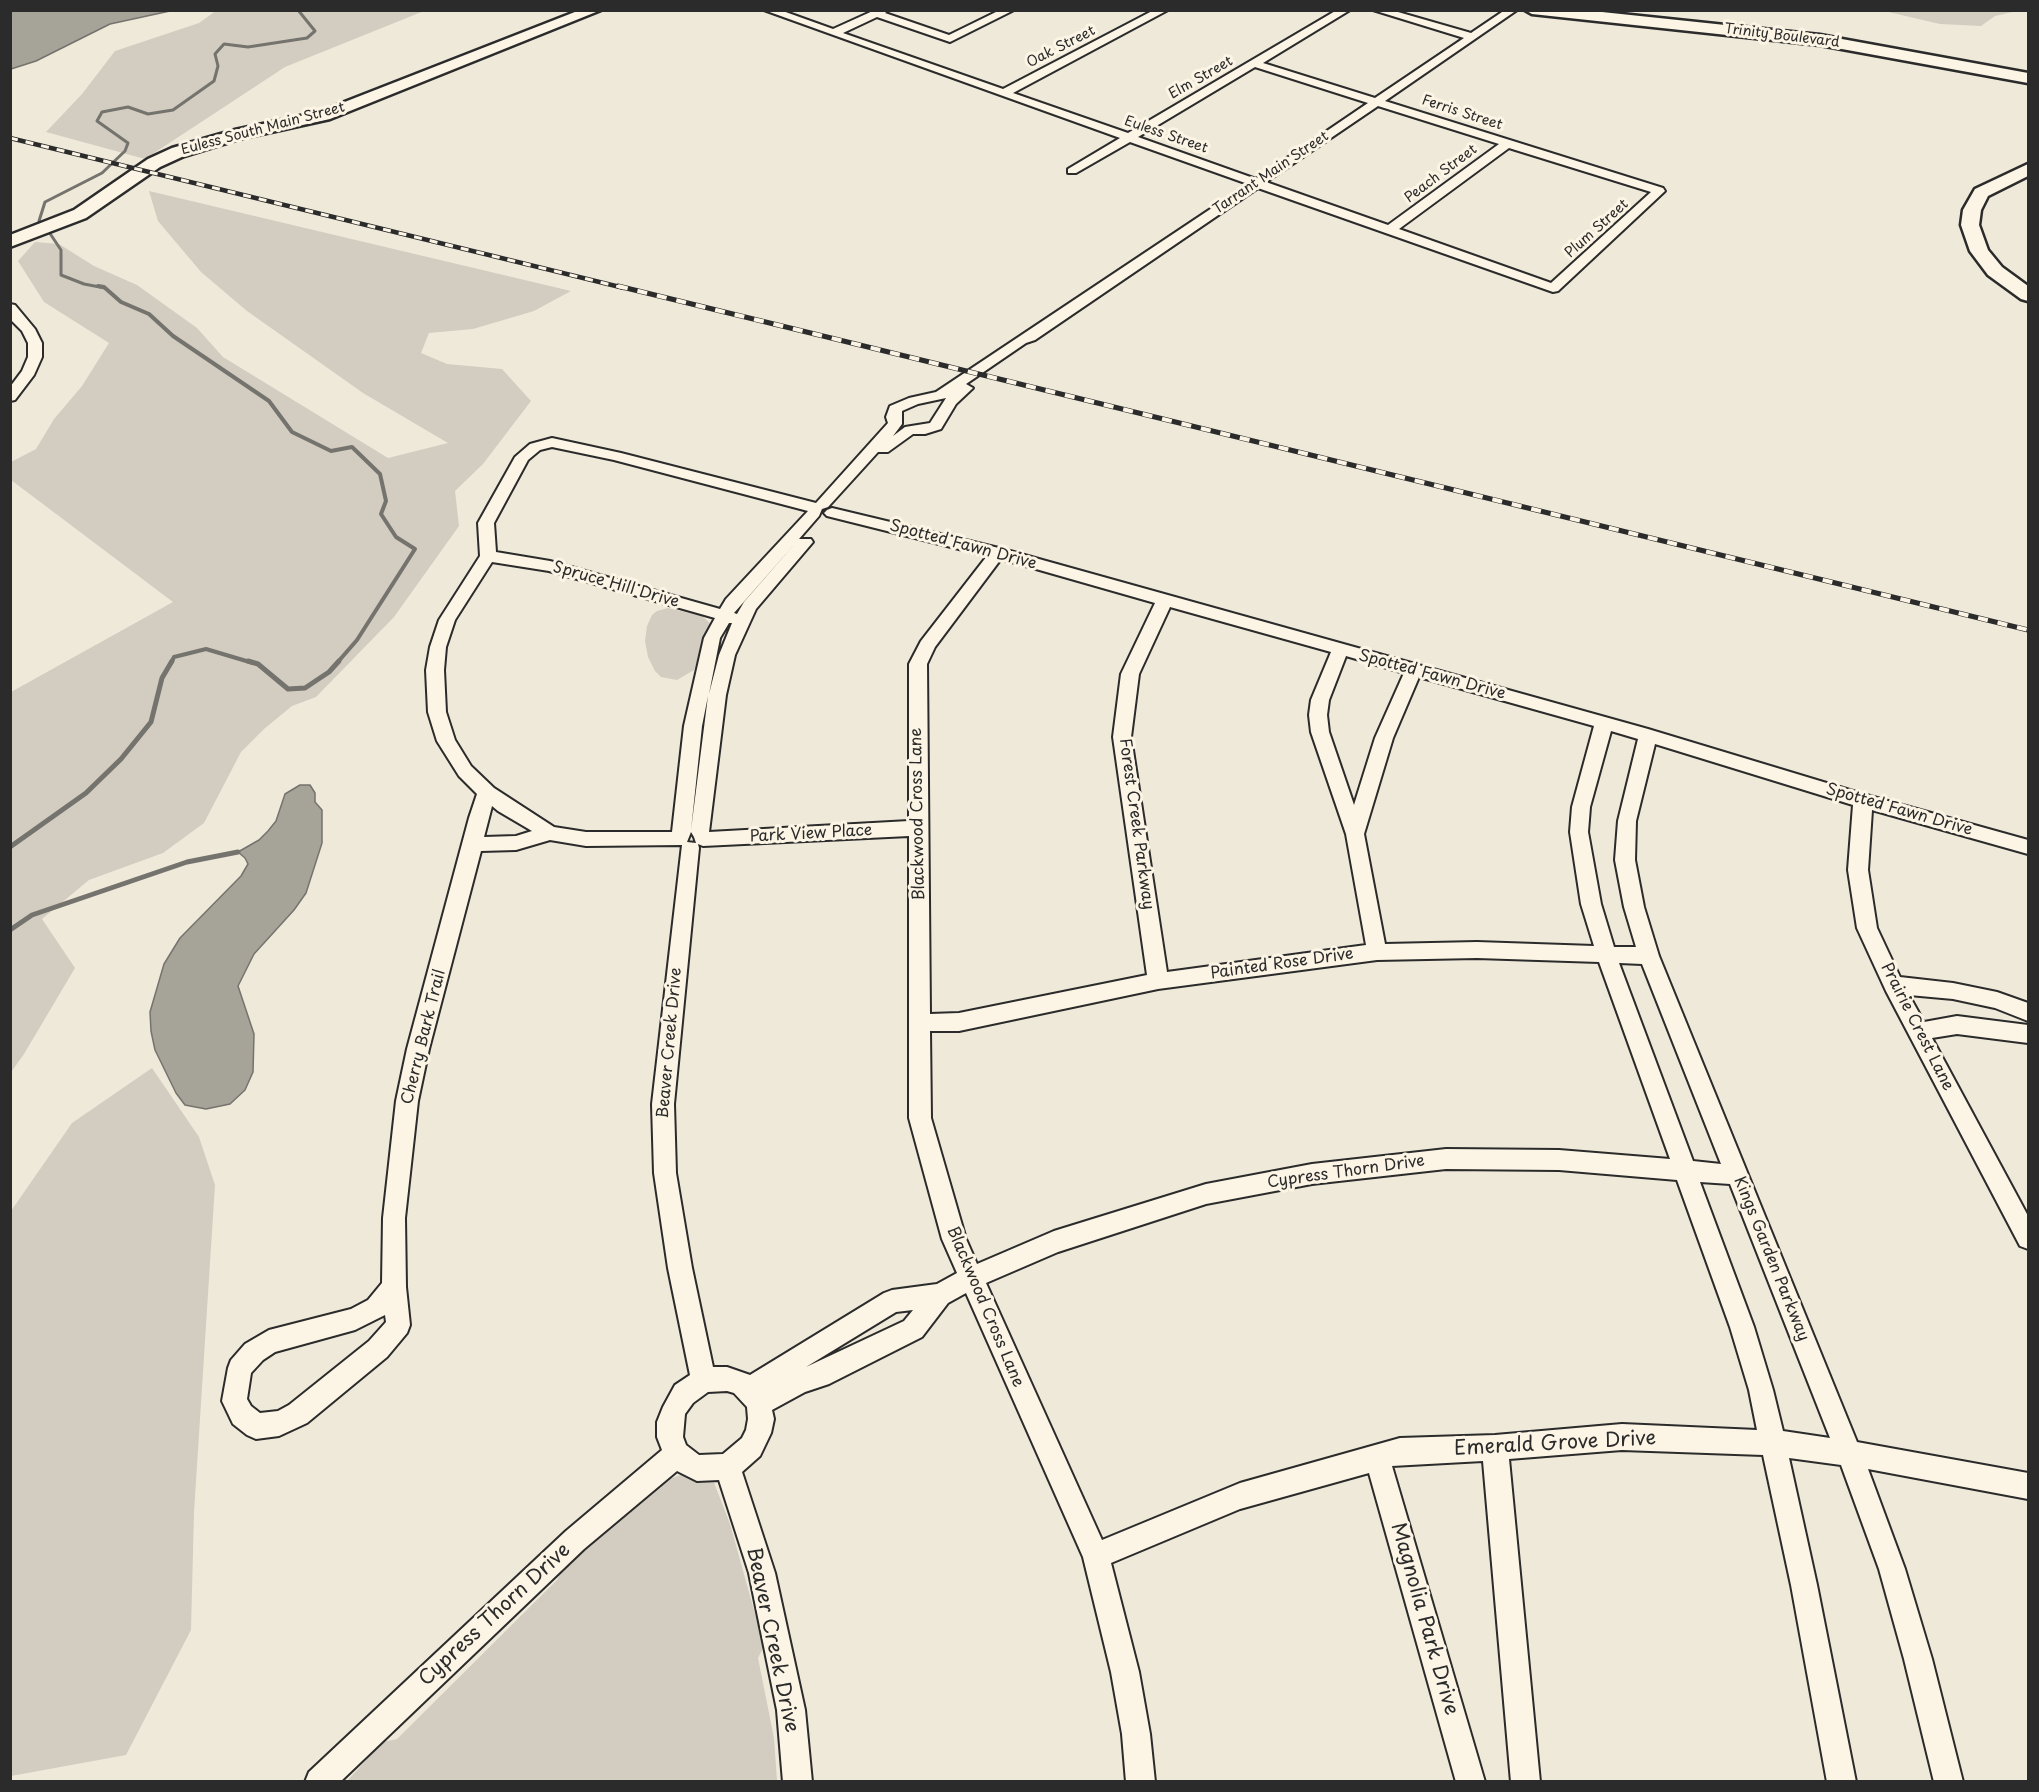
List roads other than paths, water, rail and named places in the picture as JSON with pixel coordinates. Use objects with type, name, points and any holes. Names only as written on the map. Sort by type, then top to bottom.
[{"type":"street","name":"Euless South Main Street","points":[[10,242],[80,214],[154,163],[178,152],[224,138],[324,116],[594,10]]},
{"type":"street","name":"Euless Street","points":[[769,10],[1392,229],[1553,288]]},
{"type":"street","points":[[834,33],[880,12],[950,39],[1009,10]]},
{"type":"street","name":"Oak Street","points":[[1004,93],[1163,10]]},
{"type":"street","name":"Elm Street","points":[[1072,171],[1345,10]]},
{"type":"street","points":[[1378,10],[1473,37]]},
{"type":"street","name":"Tarrant Main Street","points":[[984,370],[1030,344],[1030,337],[1512,10]]},
{"type":"street","name":"Trinity Boulevard","points":[[1533,10],[1820,40],[2028,78]]},
{"type":"street","name":"Trinity Boulevard","points":[[1634,10],[1827,31],[2028,69]]},
{"type":"street","name":"Ferris Street","points":[[1256,64],[1659,191]]},
{"type":"street","name":"Peach Street","points":[[1392,229],[1508,143]]},
{"type":"street","points":[[2028,169],[1982,193],[1972,210],[1971,225],[1979,251],[1995,271],[2028,295]]},
{"type":"street","name":"Plum Street","points":[[1553,288],[1659,191]]},
{"type":"street","points":[[10,397],[29,372],[35,357],[35,343],[28,329],[11,312]]},
{"type":"street","name":"Beaver Creek Drive","points":[[703,1380],[680,1268],[666,1173],[663,1104],[691,838],[717,695],[727,655],[750,606],[894,424],[895,409],[901,405],[941,395],[984,370]]},
{"type":"street","name":"Beaver Creek Drive","points":[[691,838],[687,762],[703,671],[712,638],[725,616],[744,588],[879,453],[910,430],[925,430],[936,426],[950,402],[984,370]]},
{"type":"street","points":[[894,424],[910,430]]},
{"type":"street","name":"Spotted Fawn Drive","points":[[489,556],[486,523],[495,502],[522,456],[535,447],[552,442],[567,444],[997,553],[1648,735],[1863,801],[2028,847]]},
{"type":"street","name":"Blackwood Cross Lane","points":[[997,553],[927,645],[918,664],[915,690],[919,759],[920,1118],[954,1239],[1096,1556],[1125,1672],[1136,1734],[1141,1782]]},
{"type":"street","name":"Spruce Hill Drive","points":[[489,556],[550,566],[742,620]]},
{"type":"street","name":"Park View Place","points":[[489,556],[463,592],[447,620],[438,647],[435,670],[437,712],[446,741],[465,771],[487,793],[505,806],[550,832],[586,839],[691,838],[919,828]]},
{"type":"street","name":"Forest Creek Parkway","points":[[1158,981],[1122,737],[1130,674],[1164,601]]},
{"type":"street","points":[[1340,650],[1320,700],[1318,715],[1320,732],[1355,834],[1377,952]]},
{"type":"street","points":[[1355,834],[1384,738],[1414,670]]},
{"type":"street","points":[[1604,723],[1581,807],[1579,832],[1589,894],[1606,954],[1742,1328],[1774,1443],[1842,1782]]},
{"type":"street","name":"Kings Garden Parkway","points":[[1648,735],[1627,821],[1625,860],[1634,907],[1648,956],[1849,1453],[1892,1569],[1918,1659],[1949,1782]]},
{"type":"street","name":"Cherry Bark Trail","points":[[394,1287],[376,1308],[355,1319],[269,1342],[254,1352],[240,1368],[234,1401],[242,1415],[256,1426],[279,1422],[298,1414],[378,1349],[398,1325],[394,1287],[394,1218],[399,1152],[407,1101],[418,1049],[478,818],[487,793]]},
{"type":"street","name":"Prairie Crest Lane","points":[[1863,801],[1858,870],[1867,928],[1893,985],[2028,1239]]},
{"type":"street","points":[[473,844],[516,843],[550,832]]},
{"type":"street","name":"Painted Rose Drive","points":[[919,1023],[959,1022],[1158,981],[1377,952],[1477,950],[1648,956]]},
{"type":"street","points":[[1893,985],[1953,991],[1997,1000],[2028,1012]]},
{"type":"street","points":[[1919,1032],[1957,1025],[2028,1034]]},
{"type":"street","name":"Cypress Thorn Drive","points":[[754,1397],[892,1301],[940,1295],[971,1278],[1054,1242],[1206,1194],[1312,1174],[1446,1159],[1559,1160],[1737,1175]]},
{"type":"street","name":"Cypress Thorn Drive","points":[[754,1397],[820,1375],[913,1329],[940,1295]]},
{"type":"street","points":[[727,1378],[741,1383],[754,1397],[761,1419],[758,1433],[751,1447],[740,1458],[727,1466],[712,1469],[697,1468],[677,1454],[670,1437],[670,1422],[675,1407],[684,1394],[703,1380],[727,1378]]},
{"type":"street","name":"Emerald Grove Drive","points":[[1096,1556],[1240,1496],[1400,1451],[1495,1448],[1622,1437],[1774,1443],[1849,1453],[2028,1486]]},
{"type":"street","points":[[1495,1448],[1526,1782]]},
{"type":"street","name":"Cypress Thorn Drive","points":[[319,1782],[575,1540],[677,1454]]},
{"type":"street","name":"Magnolia Park Drive","points":[[1377,1457],[1471,1782]]},
{"type":"street","name":"Beaver Creek Drive","points":[[727,1466],[762,1573],[790,1710],[798,1782]]},
{"type":"waterway","points":[[41,223],[39,221],[45,202],[102,173],[125,151],[128,143],[97,121],[102,112],[128,107],[148,114],[173,110],[214,81],[218,66],[215,54],[224,44],[248,47],[307,38],[315,31],[298,10]]},
{"type":"waterway","points":[[49,232],[61,250],[61,275],[84,284],[105,288]]},
{"type":"waterway","points":[[98,286],[104,287],[121,302],[149,314],[173,336],[269,401],[292,432],[331,451],[352,447],[380,474],[386,501],[381,514],[396,537],[415,549],[357,640],[337,663]]},
{"type":"waterway","points":[[172,661],[174,657],[206,649],[253,663]]},
{"type":"waterway","points":[[10,847],[86,793],[121,759],[151,722],[162,678],[172,661]]},
{"type":"waterway","points":[[248,661],[258,664],[288,689],[305,688],[329,672],[339,661]]},
{"type":"waterway","points":[[10,930],[32,915],[187,862],[238,852]]},
{"type":"railway","points":[[10,138],[624,288]]},
{"type":"railway","points":[[618,286],[2028,630]]}]
